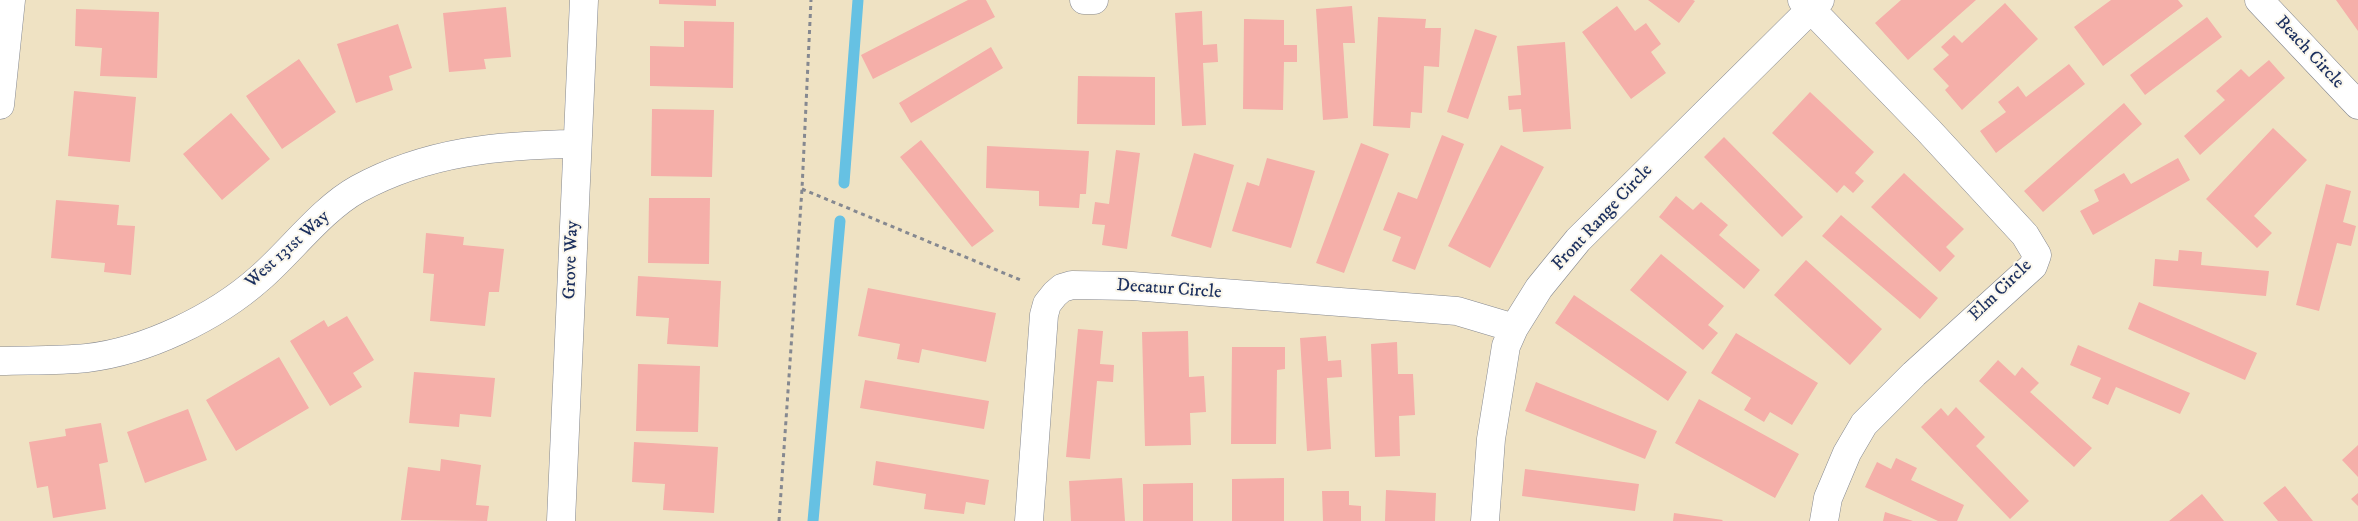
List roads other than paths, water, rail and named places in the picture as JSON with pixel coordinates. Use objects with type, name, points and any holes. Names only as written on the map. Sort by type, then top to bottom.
[{"type":"street","points":[[0,105],[11,0]]},
{"type":"street","name":"Grove Way","points":[[561,521],[584,0]]},
{"type":"street","points":[[1084,0],[1094,0]]},
{"type":"street","name":"Beach Circle","points":[[2259,0],[2358,106]]},
{"type":"street","name":"Front Range Circle","points":[[1485,521],[1491,439],[1506,346],[1514,328],[1539,288],[1578,240],[1811,3]]},
{"type":"street","name":"Elm Circle","points":[[1811,3],[2000,207],[2025,235],[2037,256],[2033,266],[1921,368],[1864,424],[1847,452],[1828,498],[1824,521]]},
{"type":"street","name":"West 131st Way","points":[[0,361],[88,358],[130,349],[169,336],[202,319],[259,279],[323,216],[356,190],[404,168],[452,153],[515,145],[578,144]]},
{"type":"street","name":"Decatur Circle","points":[[1029,521],[1044,315],[1047,304],[1062,288],[1072,285],[1182,290],[1457,311],[1514,328]]},
{"type":"waterway","points":[[844,183],[858,0]]},
{"type":"waterway","points":[[813,521],[840,221]]}]
